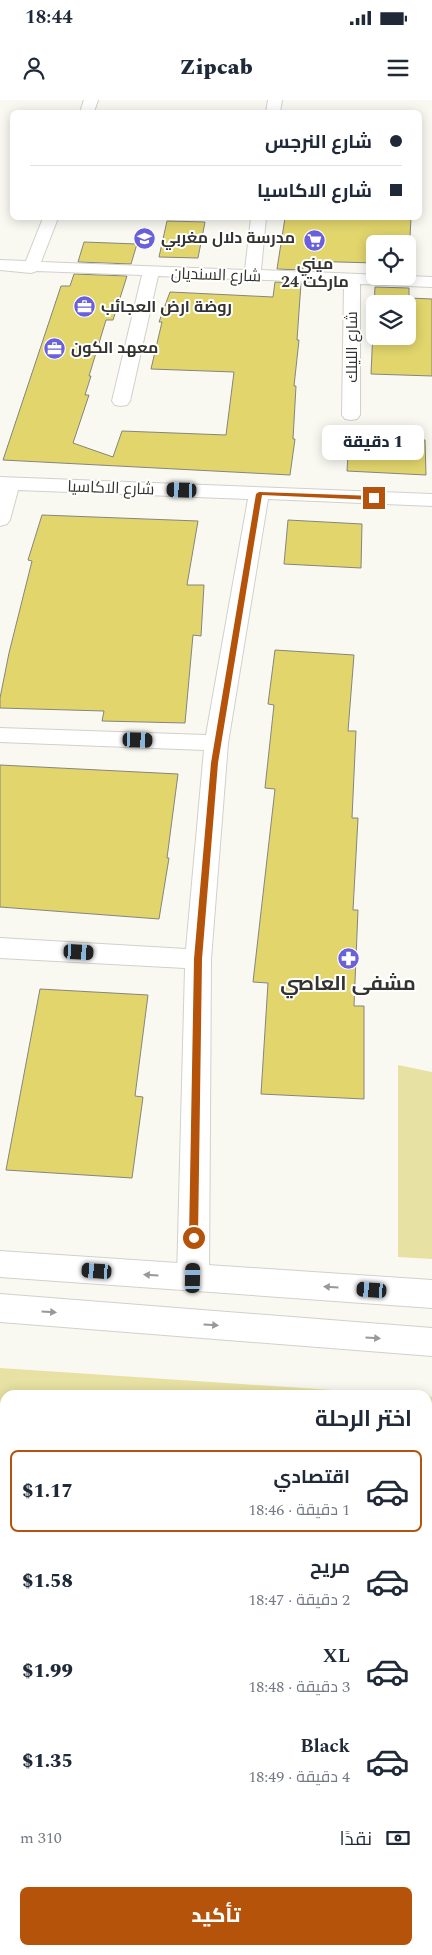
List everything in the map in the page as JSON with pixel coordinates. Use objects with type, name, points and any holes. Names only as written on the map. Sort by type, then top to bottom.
[{"type":"street","points":[[32,268],[49,220]]},
{"type":"street","points":[[252,276],[259,220]]},
{"type":"street","name":"شارع السنديان","points":[[0,266],[432,282]]},
{"type":"street","points":[[121,401],[150,272]]},
{"type":"street","name":"شارع الليلك","points":[[352,279],[352,415]]},
{"type":"street","points":[[0,520],[5,484]]},
{"type":"street","name":"شارع الاكاسيا","points":[[5,484],[432,500]]},
{"type":"street","points":[[193,1278],[198,959],[216,743],[259,494]]},
{"type":"street","points":[[0,735],[216,743]]},
{"type":"street","points":[[0,948],[198,959]]},
{"type":"street","points":[[0,1264],[432,1294]]},
{"type":"street","points":[[0,1308],[432,1342]]},
{"type":"shaded area","points":[[398,1065],[432,1072],[432,1259],[398,1257]]},
{"type":"shaded area","points":[[0,1368],[332,1390],[0,1390]]},
{"type":"building","points":[[285,220],[411,220],[410,235],[366,235],[366,263],[303,261],[303,270],[277,269]]},
{"type":"building","points":[[167,221],[205,222],[198,258],[159,257]]},
{"type":"building","points":[[84,242],[137,244],[131,264],[78,262]]},
{"type":"building","points":[[74,274],[127,276],[113,320],[106,320],[89,376],[91,376],[85,395],[89,395],[73,443],[113,457],[122,431],[226,435],[234,372],[151,369],[162,322],[159,322],[170,292],[273,297],[275,282],[301,283],[297,340],[299,340],[294,386],[296,386],[293,439],[295,439],[290,475],[3,460],[61,286],[70,286]]},
{"type":"building","points":[[375,287],[409,288],[409,295],[375,295]]},
{"type":"building","points":[[416,298],[432,299],[432,376],[371,374],[372,345],[416,345]]},
{"type":"building","points":[[349,437],[425,440],[426,475],[347,471]]},
{"type":"building","points":[[42,515],[198,521],[187,585],[204,585],[201,636],[193,635],[185,723],[102,721],[104,711],[0,708],[0,698],[9,653],[32,561],[28,560]]},
{"type":"building","points":[[288,520],[362,524],[361,568],[284,564]]},
{"type":"building","points":[[275,650],[354,655],[348,731],[356,731],[352,818],[358,818],[353,910],[358,910],[354,1006],[364,1006],[364,1099],[261,1094],[268,983],[253,982],[275,789],[265,788],[274,705],[268,704]]},
{"type":"building","points":[[0,765],[178,774],[167,858],[169,858],[159,919],[0,907]]},
{"type":"building","points":[[40,989],[148,995],[135,1096],[143,1097],[132,1178],[6,1170]]},
{"type":"place","name":"مدرسة دلال مغربي","points":[[145,238]]},
{"type":"place","name":"ميني ماركت 24","points":[[315,240]]},
{"type":"place","name":"روضة ارض العجائب","points":[[85,307]]},
{"type":"place","name":"معهد الكون","points":[[55,348]]},
{"type":"place","name":"مشفى العاصي","points":[[348,958]]},
{"type":"route","points":[[194,1238],[198,959],[216,743],[259,494],[374,498]]}]
